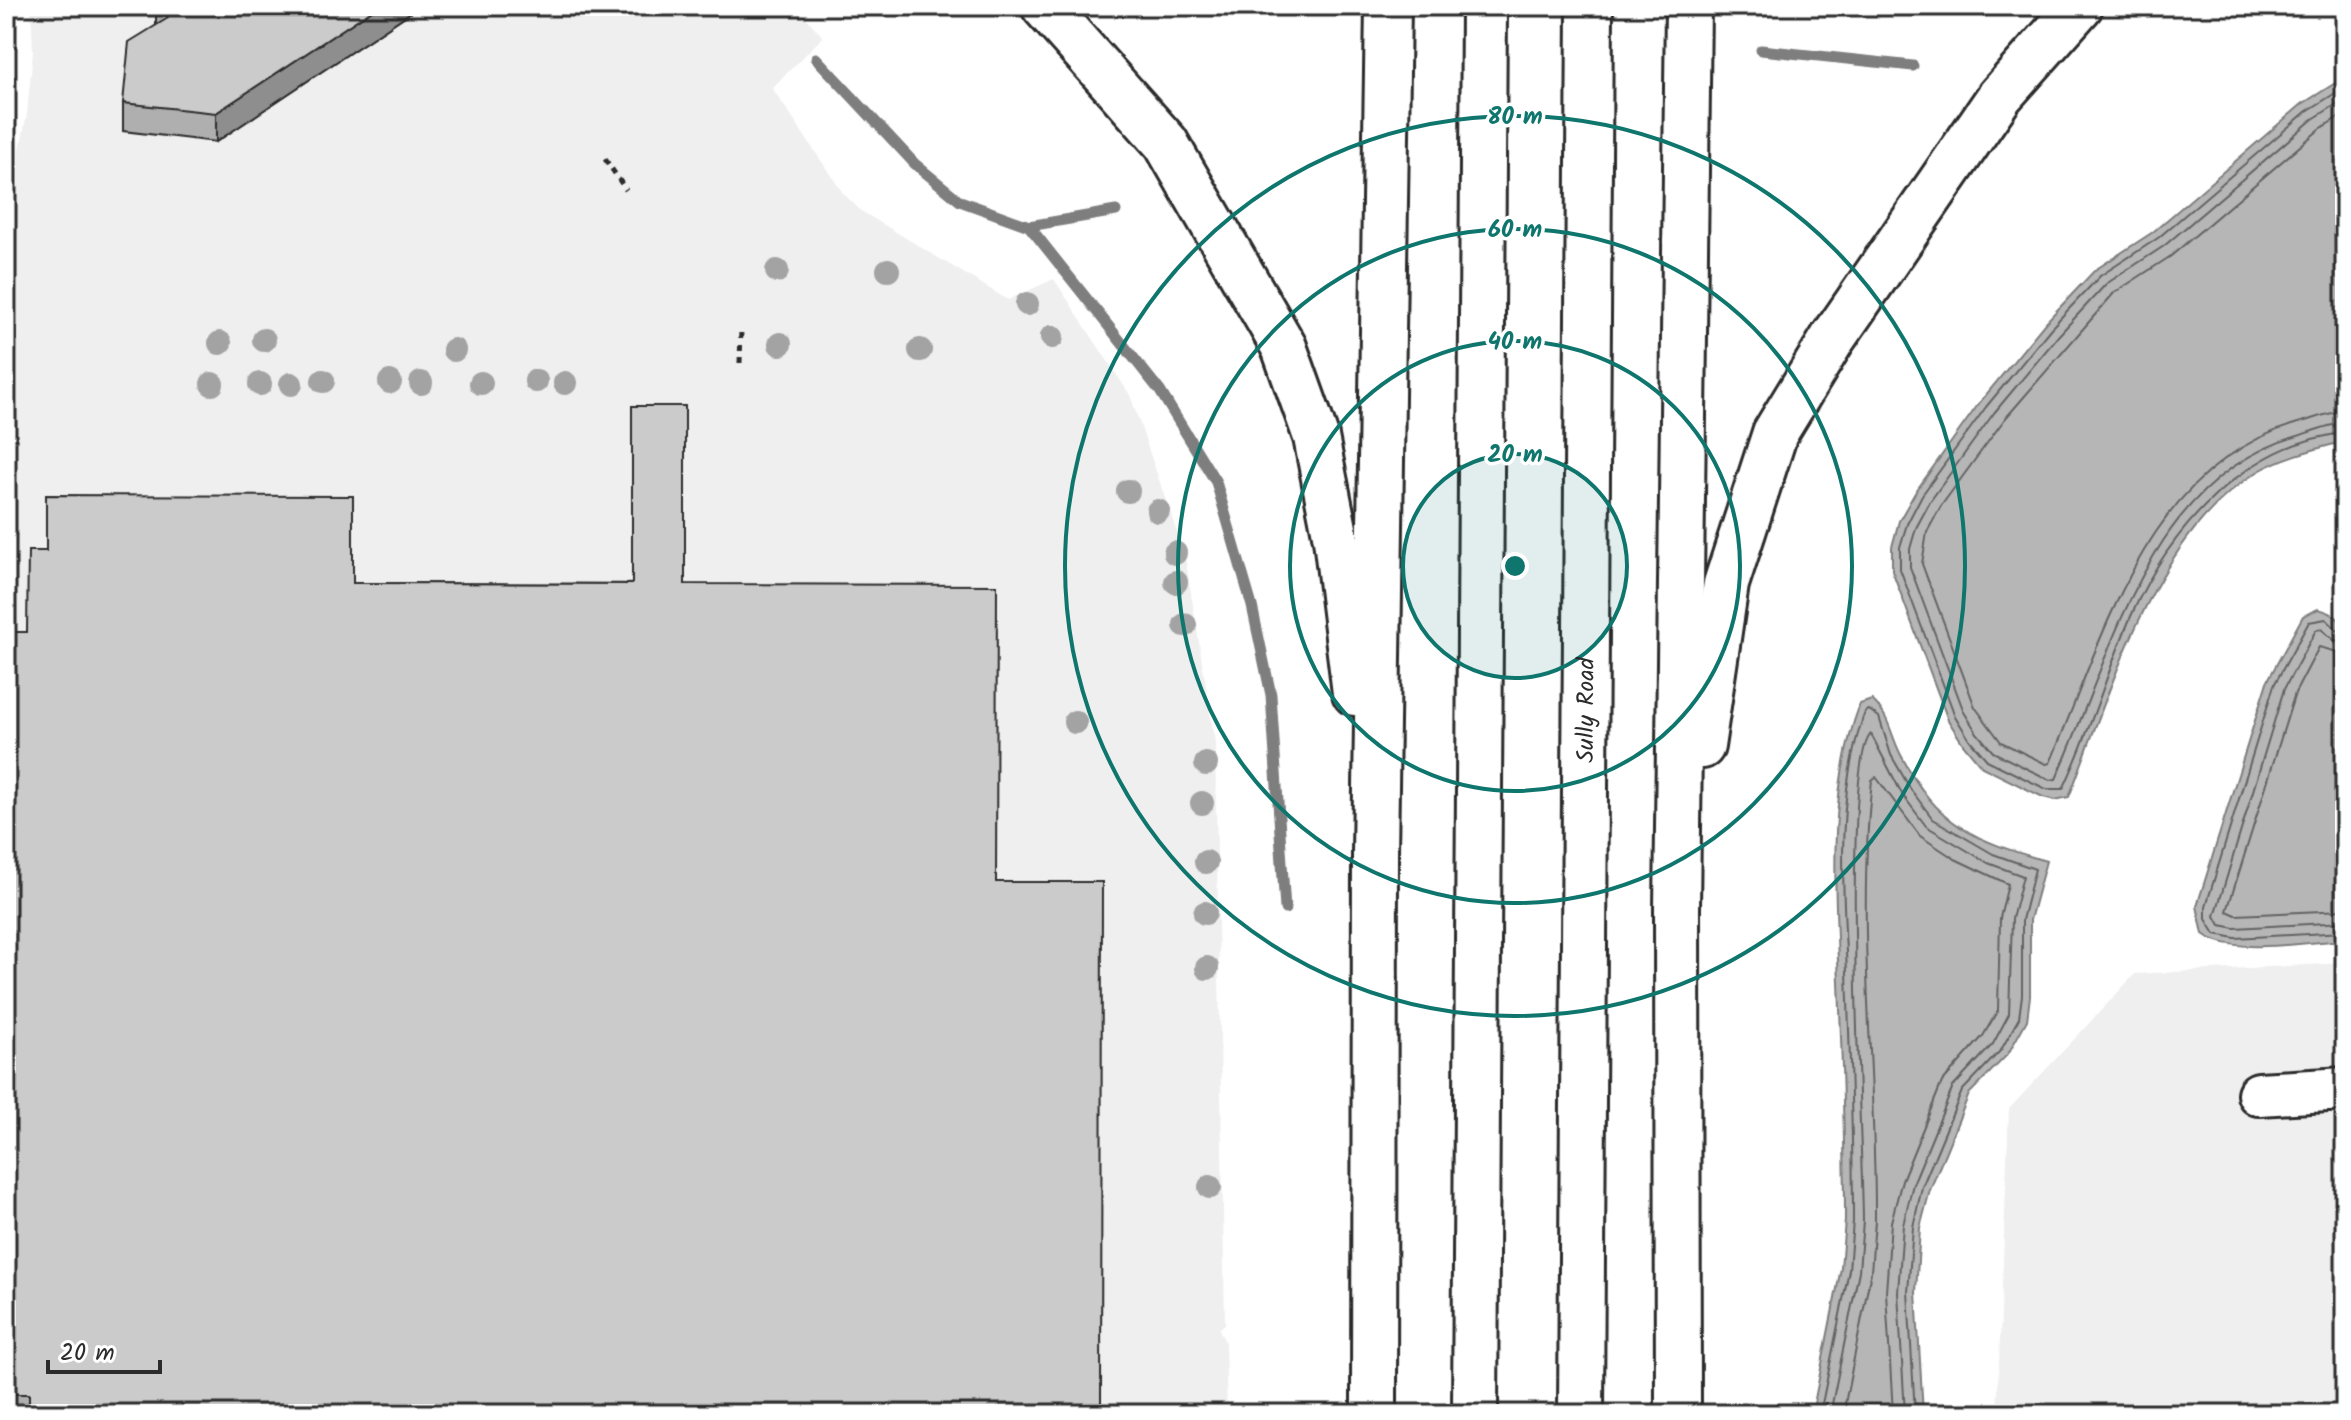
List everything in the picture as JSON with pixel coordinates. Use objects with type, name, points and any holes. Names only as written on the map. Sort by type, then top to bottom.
[{"type":"highway","points":[[1044,6],[1166,143],[1284,347],[1316,437],[1336,539],[1375,853]]},
{"type":"highway","points":[[1374,1414],[1375,853],[1388,6]]},
{"type":"highway","points":[[1475,1414],[1484,6]]},
{"type":"highway","name":"Sully Road","points":[[1581,1414],[1590,6]]},
{"type":"highway","points":[[1678,1414],[1677,910],[1688,6]]},
{"type":"highway","points":[[1677,910],[1726,584],[1775,433],[1833,338],[2000,96],[2080,6]]},
{"type":"street","points":[[2259,1094],[2345,1089]]},
{"type":"path","points":[[605,159],[626,190]]},
{"type":"path","points":[[740,363],[741,329]]},
{"type":"shaded area","points":[[31,6],[796,6],[823,37],[772,88],[843,193],[861,211],[1008,300],[1054,279],[1130,395],[1185,556],[1215,742],[1225,1324],[1219,1329],[1225,1342],[1227,1414],[6,1414],[6,218],[27,114],[33,51]]},
{"type":"shaded area","points":[[2345,963],[2345,1414],[1997,1414],[2009,1109],[2135,974]]},
{"type":"water","points":[[2345,77],[2345,441],[2290,457],[2259,471],[2223,498],[2191,533],[2164,573],[2141,617],[2120,663],[2069,797],[2055,800],[2043,797],[1982,767],[1948,720],[1892,570],[1892,547],[1899,521],[1916,491],[1980,402],[2045,323],[2095,270],[2153,232],[2302,104]]},
{"type":"water","points":[[2318,609],[2336,617],[2345,633],[2345,940],[2271,946],[2216,941],[2203,934],[2197,906],[2267,682],[2303,616]]},
{"type":"water","points":[[1872,700],[1886,719],[1915,779],[1943,814],[1978,837],[2046,861],[2030,920],[2027,1020],[2008,1054],[1969,1094],[1930,1190],[1920,1228],[1916,1292],[1923,1414],[1812,1414],[1841,1268],[1845,1220],[1835,877],[1838,806],[1849,737],[1860,704]]},
{"type":"building","points":[[160,6],[378,6],[216,113],[123,103],[129,42],[168,18]]},
{"type":"building","points":[[632,406],[685,406],[685,584],[997,585],[996,882],[1102,882],[1101,1414],[29,1414],[29,1394],[6,1394],[6,632],[27,632],[28,551],[46,551],[46,495],[353,496],[353,583],[632,584]]},
{"type":"waterway","points":[[1761,50],[1913,66]]},
{"type":"waterway","points":[[816,58],[915,164],[960,201],[1029,226],[1116,211]]},
{"type":"waterway","points":[[1029,226],[1160,391],[1216,482],[1252,606],[1271,695],[1285,909]]}]
